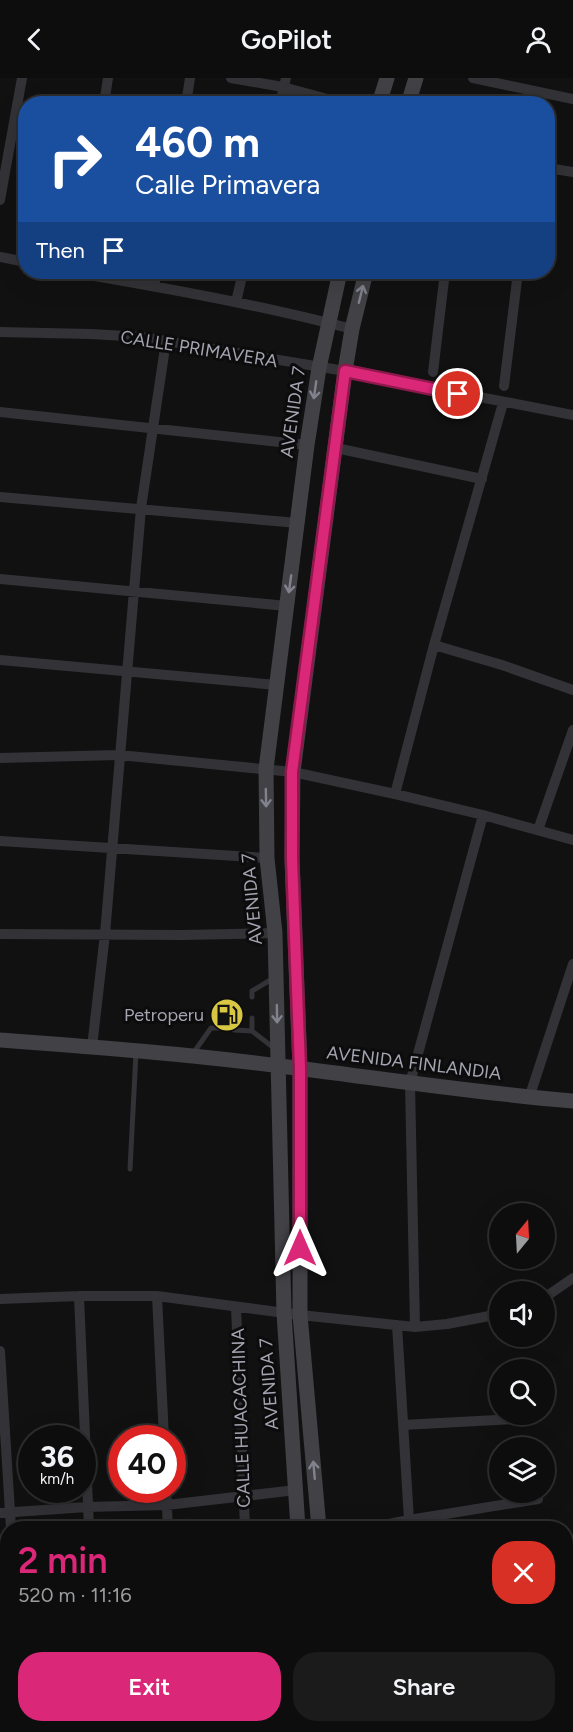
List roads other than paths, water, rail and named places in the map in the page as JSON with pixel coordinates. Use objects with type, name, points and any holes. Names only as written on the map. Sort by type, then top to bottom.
[{"type":"street","points":[[19,96],[22,78]]},
{"type":"street","points":[[105,96],[108,78]]},
{"type":"street","points":[[187,96],[190,78]]},
{"type":"street","points":[[231,78],[285,82],[324,96]]},
{"type":"street","points":[[381,96],[387,78]]},
{"type":"street","points":[[410,96],[416,78]]},
{"type":"street","points":[[473,78],[573,99]]},
{"type":"street","points":[[0,200],[18,100]]},
{"type":"street","points":[[555,169],[573,172]]},
{"type":"street","points":[[0,257],[18,260]]},
{"type":"street","points":[[113,279],[236,302],[352,329]]},
{"type":"street","points":[[154,286],[156,279]]},
{"type":"street","points":[[236,302],[241,279]]},
{"type":"street","name":"AVENIDA 7","points":[[298,1521],[284,1313],[275,933],[267,858],[266,769],[307,445],[319,368],[338,279]]},
{"type":"street","name":"AVENIDA 7","points":[[318,1521],[300,1315],[300,1068],[292,859],[292,772],[345,371],[364,279]]},
{"type":"street","points":[[433,372],[445,279]]},
{"type":"street","points":[[504,386],[517,279]]},
{"type":"street","name":"CALLE PRIMAVERA","points":[[0,332],[91,333],[142,337],[345,371],[573,415]]},
{"type":"street","points":[[92,1047],[105,935],[141,508],[166,341]]},
{"type":"street","points":[[395,794],[434,645],[503,403]]},
{"type":"street","points":[[0,412],[307,445]]},
{"type":"street","points":[[336,448],[482,479]]},
{"type":"street","points":[[0,497],[298,523]]},
{"type":"street","points":[[0,579],[287,606]]},
{"type":"street","points":[[434,645],[502,665],[573,690]]},
{"type":"street","points":[[0,660],[277,685]]},
{"type":"street","points":[[538,830],[573,730]]},
{"type":"street","points":[[0,758],[119,755],[292,772],[483,815],[573,840]]},
{"type":"street","points":[[415,1327],[410,1083],[483,815]]},
{"type":"street","points":[[0,840],[267,858]]},
{"type":"street","points":[[0,934],[275,933]]},
{"type":"street","points":[[529,1098],[573,964]]},
{"type":"street","name":"AVENIDA FINLANDIA","points":[[0,1040],[190,1056],[278,1058],[300,1068],[529,1098],[573,1101]]},
{"type":"street","points":[[555,1290],[573,1278]]},
{"type":"street","points":[[79,1296],[88,1521]]},
{"type":"street","points":[[0,1299],[157,1296],[300,1315],[415,1327],[489,1316]]},
{"type":"street","points":[[157,1296],[163,1425]]},
{"type":"street","name":"CALLE HUACACHINA","points":[[236,1307],[245,1521]]},
{"type":"street","points":[[397,1325],[409,1520]]},
{"type":"street","points":[[0,1351],[5,1513],[87,1507],[167,1505],[296,1490]]},
{"type":"street","points":[[402,1425],[489,1420]]},
{"type":"street","points":[[404,1521],[513,1503]]},
{"type":"street","points":[[167,1505],[168,1521]]},
{"type":"lane","points":[[252,998],[252,992],[276,976]]},
{"type":"lane","points":[[252,1018],[252,1031]]},
{"type":"lane","points":[[190,1056],[211,1028],[219,1029]]},
{"type":"lane","points":[[234,1029],[252,1031],[278,1058]]},
{"type":"lane","points":[[130,1169],[136,1051]]},
{"type":"place","name":"Petroperu","points":[[227,1015]]}]
